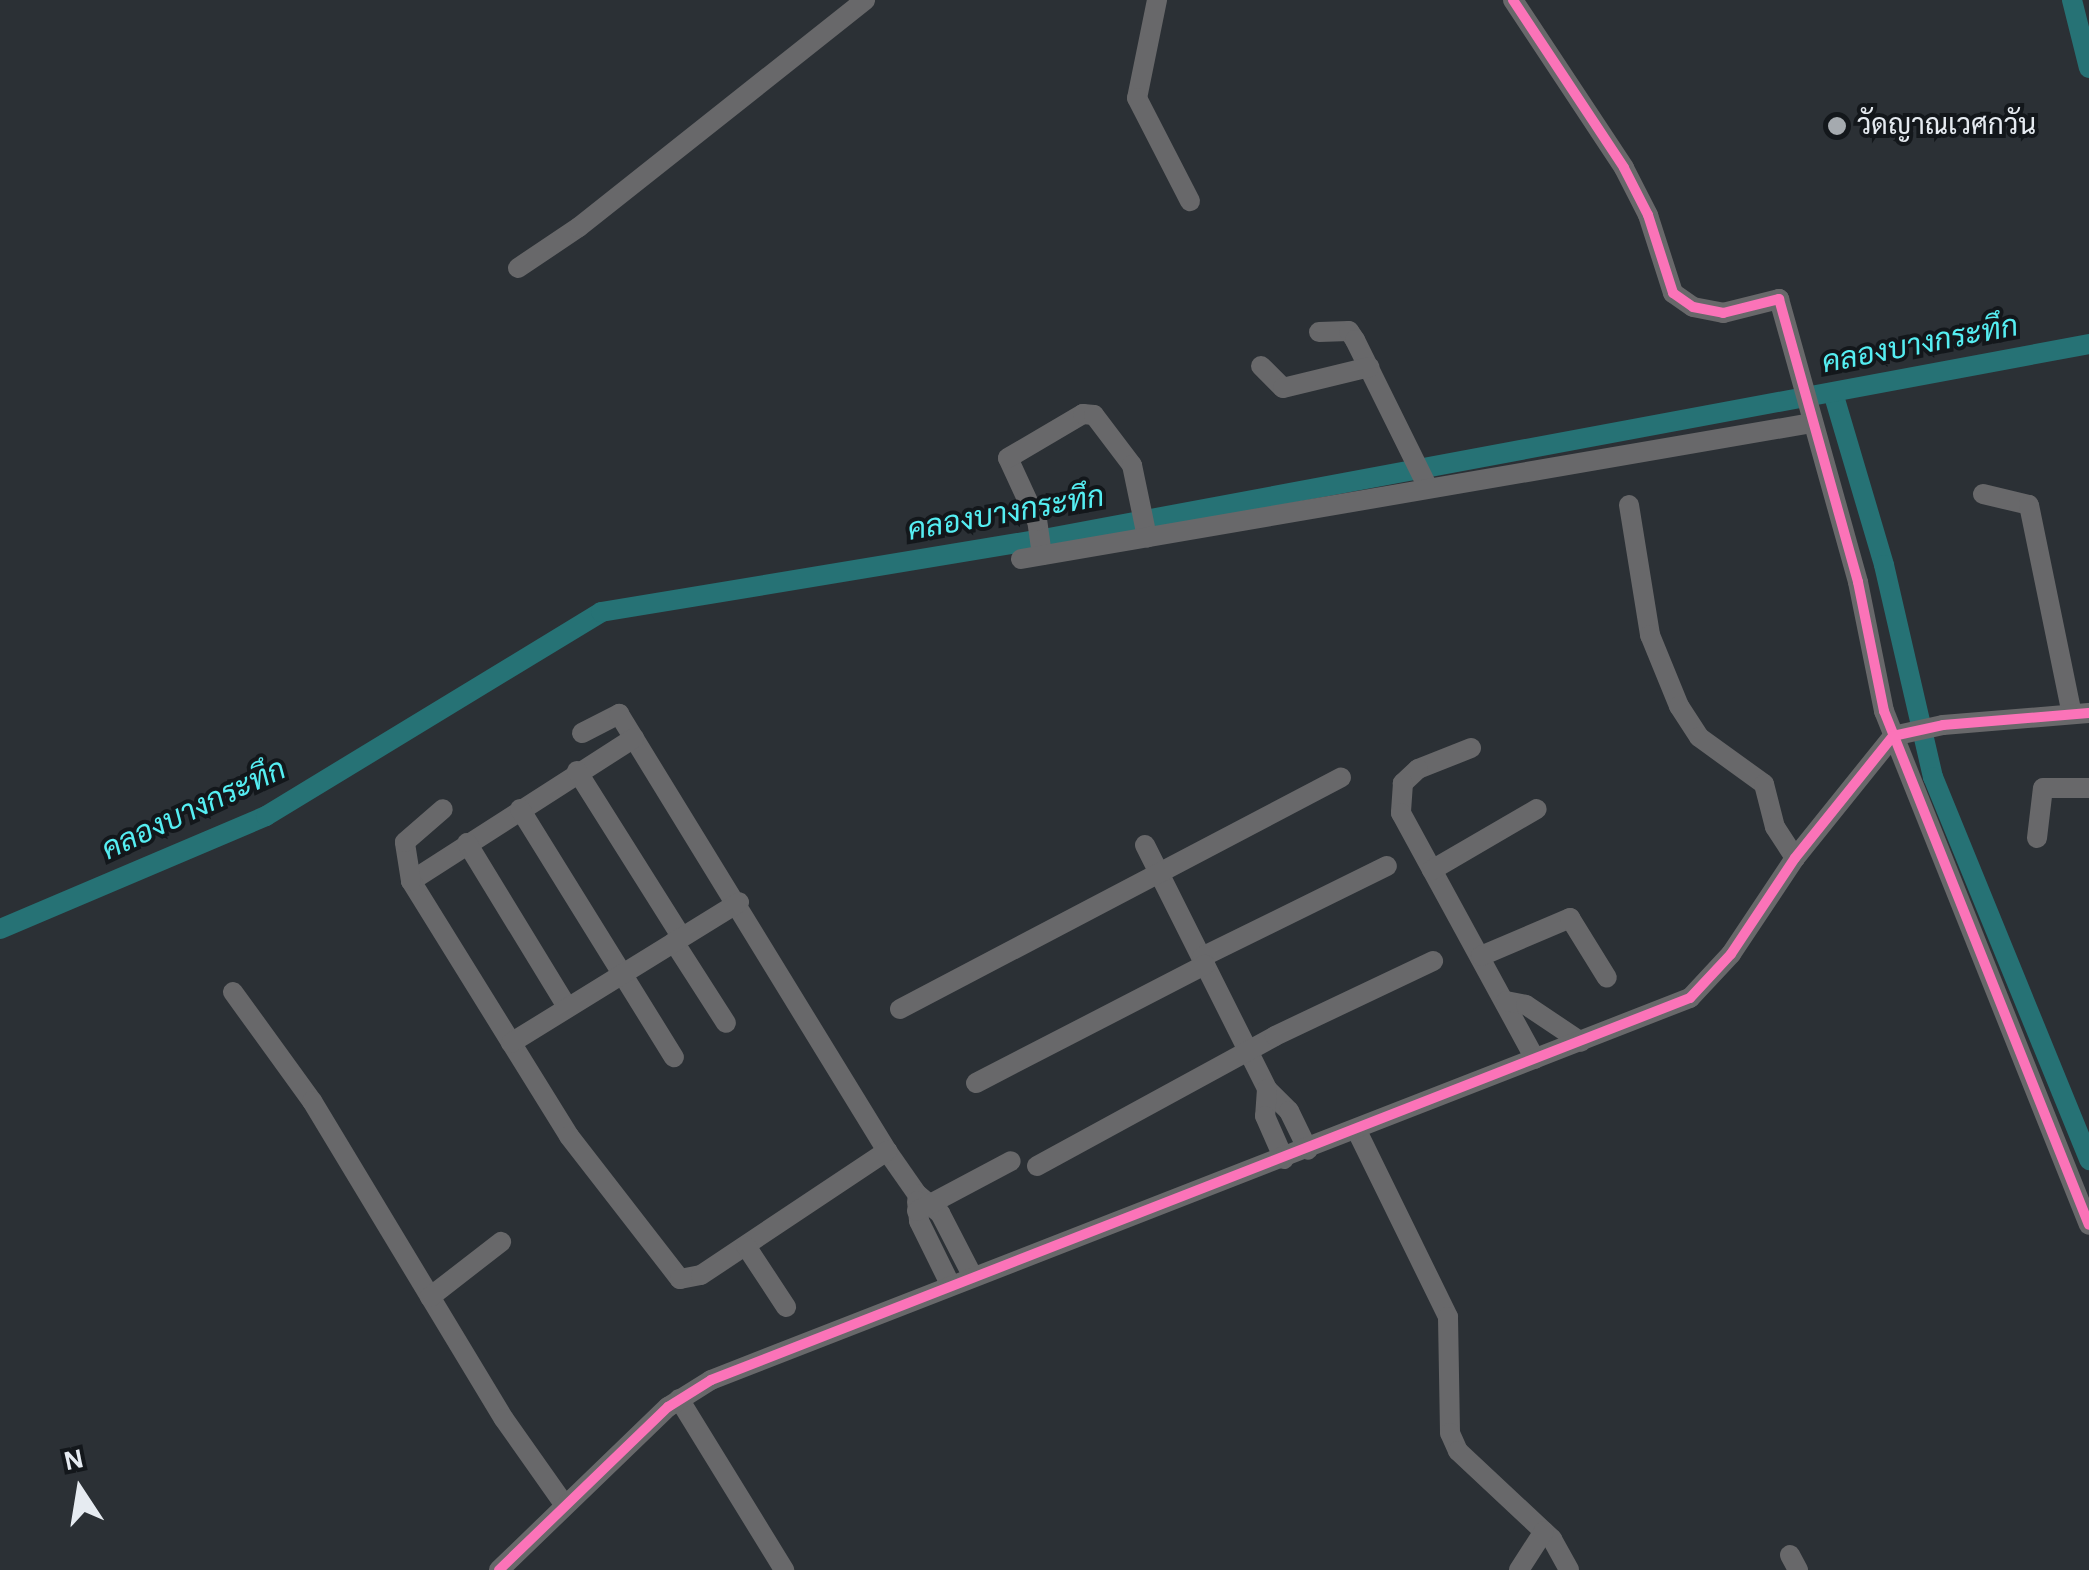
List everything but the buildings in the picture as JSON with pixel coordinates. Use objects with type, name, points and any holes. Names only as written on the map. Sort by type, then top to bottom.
[{"type":"street","points":[[518,268],[579,227],[865,0]]},
{"type":"street","points":[[1157,0],[1137,98],[1190,201]]},
{"type":"street","points":[[1513,0],[1624,168],[1648,215],[1672,292],[1692,307],[1723,312],[1779,299],[1902,734],[2089,1226]]},
{"type":"street","points":[[1320,332],[1349,331],[1425,481]]},
{"type":"street","points":[[1261,366],[1283,388],[1370,366]]},
{"type":"street","points":[[1146,534],[1132,465],[1094,414],[1083,414],[1008,458],[1037,521],[1034,554],[1146,534],[1425,481],[1810,416]]},
{"type":"street","points":[[499,1570],[564,1504],[679,1399],[755,1360],[1308,1150],[1690,998],[1731,954],[1795,858],[1902,734],[1943,725],[2081,713],[2028,504],[1982,494]]},
{"type":"street","points":[[1629,506],[1650,635],[1679,706],[1699,737],[1764,784],[1776,826],[1795,858]]},
{"type":"street","points":[[582,733],[618,714],[739,902],[887,1150],[973,1277]]},
{"type":"street","points":[[411,881],[634,738]]},
{"type":"street","points":[[1470,748],[1418,769],[1403,783],[1401,813],[1535,1059]]},
{"type":"street","points":[[577,771],[726,1023]]},
{"type":"street","points":[[900,1009],[1341,778]]},
{"type":"street","points":[[2037,838],[2043,788],[2089,788]]},
{"type":"street","points":[[443,809],[405,842],[411,881],[569,1136],[671,1273],[688,1281],[887,1150]]},
{"type":"street","points":[[520,809],[674,1056]]},
{"type":"street","points":[[1432,870],[1537,809]]},
{"type":"street","points":[[467,843],[567,1007]]},
{"type":"street","points":[[1145,846],[1266,1089],[1288,1112],[1308,1150]]},
{"type":"street","points":[[976,1084],[1387,866]]},
{"type":"street","points":[[511,1042],[739,902]]},
{"type":"street","points":[[1480,956],[1570,918],[1607,978]]},
{"type":"street","points":[[1037,1166],[1250,1052],[1433,961]]},
{"type":"street","points":[[233,992],[312,1101],[430,1297],[564,1504]]},
{"type":"street","points":[[1506,1001],[1526,1005],[1581,1042]]},
{"type":"street","points":[[1266,1089],[1265,1116],[1284,1159]]},
{"type":"street","points":[[1357,1131],[1448,1316],[1450,1433],[1458,1451],[1544,1531],[1568,1570]]},
{"type":"street","points":[[922,1203],[1010,1161]]},
{"type":"street","points":[[922,1203],[950,1286]]},
{"type":"street","points":[[430,1297],[501,1242]]},
{"type":"street","points":[[746,1246],[786,1307]]},
{"type":"street","points":[[679,1399],[784,1570]]},
{"type":"street","points":[[1519,1570],[1544,1531]]},
{"type":"waterway","points":[[2072,0],[2089,68]]},
{"type":"waterway","name":"คลองบางกระทึก","points":[[0,929],[266,816],[601,612],[1038,540],[2089,344]]},
{"type":"waterway","points":[[1834,396],[1884,565],[1933,777],[2089,1160]]},
{"type":"cycle path","points":[[1513,0],[1624,168],[1648,215],[1673,293],[1693,307],[1723,313],[1779,299],[1858,582],[1884,711],[2089,1225]]},
{"type":"cycle path","points":[[499,1570],[668,1407],[711,1380],[1690,998],[1731,954],[1795,858],[1893,736],[1943,725],[2089,713]]},
{"type":"place","name":"วัดญาณเวศกวัน","points":[[1837,126]]}]
